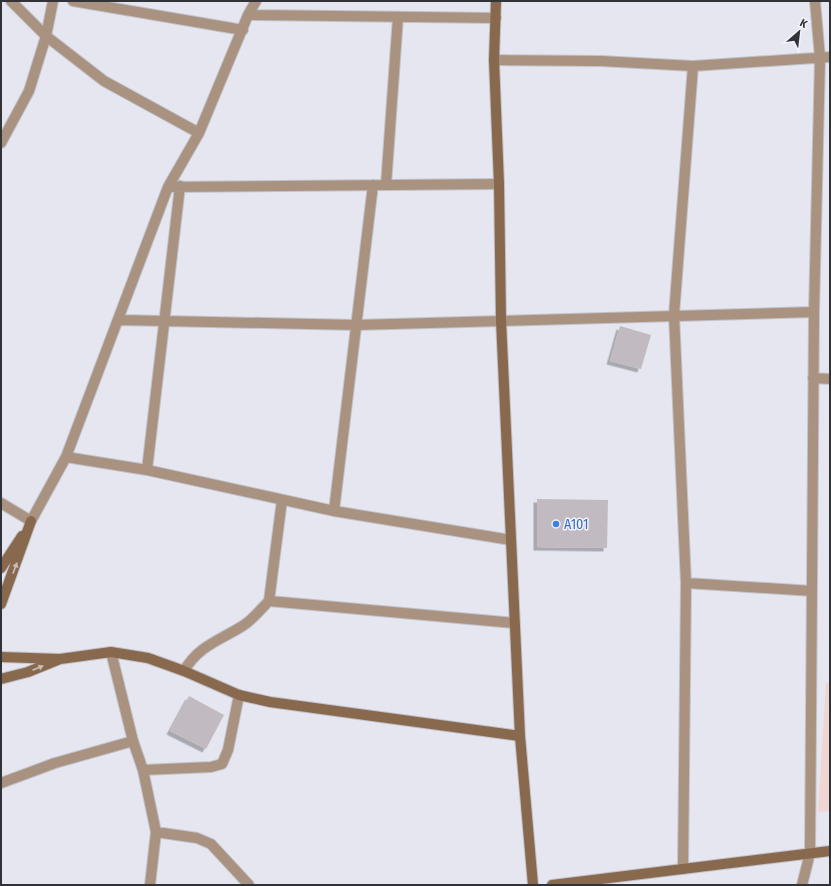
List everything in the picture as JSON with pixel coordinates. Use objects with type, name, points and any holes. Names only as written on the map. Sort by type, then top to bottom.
[{"type":"street","points":[[11,1],[46,36],[104,81],[199,133]]},
{"type":"street","points":[[1,143],[29,91],[46,36],[53,1]]},
{"type":"street","points":[[73,1],[243,30]]},
{"type":"street","points":[[1,568],[31,521],[66,457],[168,187],[199,133],[248,15],[256,1]]},
{"type":"street","points":[[496,1],[494,60],[499,184],[501,320],[520,736],[533,885]]},
{"type":"street","points":[[802,885],[810,853],[813,378],[820,58],[815,1]]},
{"type":"street","points":[[248,15],[496,18]]},
{"type":"street","points":[[386,185],[398,17]]},
{"type":"street","points":[[494,60],[601,61],[693,66],[830,57]]},
{"type":"street","points":[[683,869],[686,584],[674,315],[693,66]]},
{"type":"street","points":[[168,187],[499,184]]},
{"type":"street","points":[[334,510],[373,185]]},
{"type":"street","points":[[147,470],[180,186]]},
{"type":"street","points":[[119,320],[356,325],[814,312]]},
{"type":"street","points":[[813,378],[830,379]]},
{"type":"street","points":[[66,457],[147,470],[334,510],[511,540]]},
{"type":"street","points":[[184,671],[192,658],[202,650],[246,624],[269,601],[282,500]]},
{"type":"street","points":[[1,503],[31,521]]},
{"type":"street","points":[[1,604],[31,521]]},
{"type":"street","points":[[686,584],[812,591]]},
{"type":"street","points":[[269,601],[514,623]]},
{"type":"street","points":[[1,657],[60,659],[110,652],[148,658],[184,671],[239,695],[270,702],[520,736]]},
{"type":"street","points":[[110,652],[133,741],[143,770],[156,832],[150,885]]},
{"type":"street","points":[[1,679],[28,672],[60,659]]},
{"type":"street","points":[[143,770],[211,767],[222,764],[228,750],[239,695]]},
{"type":"street","points":[[1,783],[56,763],[133,741]]},
{"type":"street","points":[[156,832],[197,838],[211,844],[249,885]]},
{"type":"street","points":[[552,885],[830,851]]},
{"type":"shaded area","points":[[826,683],[830,683],[830,811],[818,812]]},
{"type":"building","points":[[620,326],[651,335],[641,369],[610,361]]},
{"type":"building","points":[[537,499],[608,500],[607,548],[537,547]]},
{"type":"building","points":[[189,696],[224,715],[206,749],[170,731]]},
{"type":"place","name":"A101","points":[[556,524]]}]
